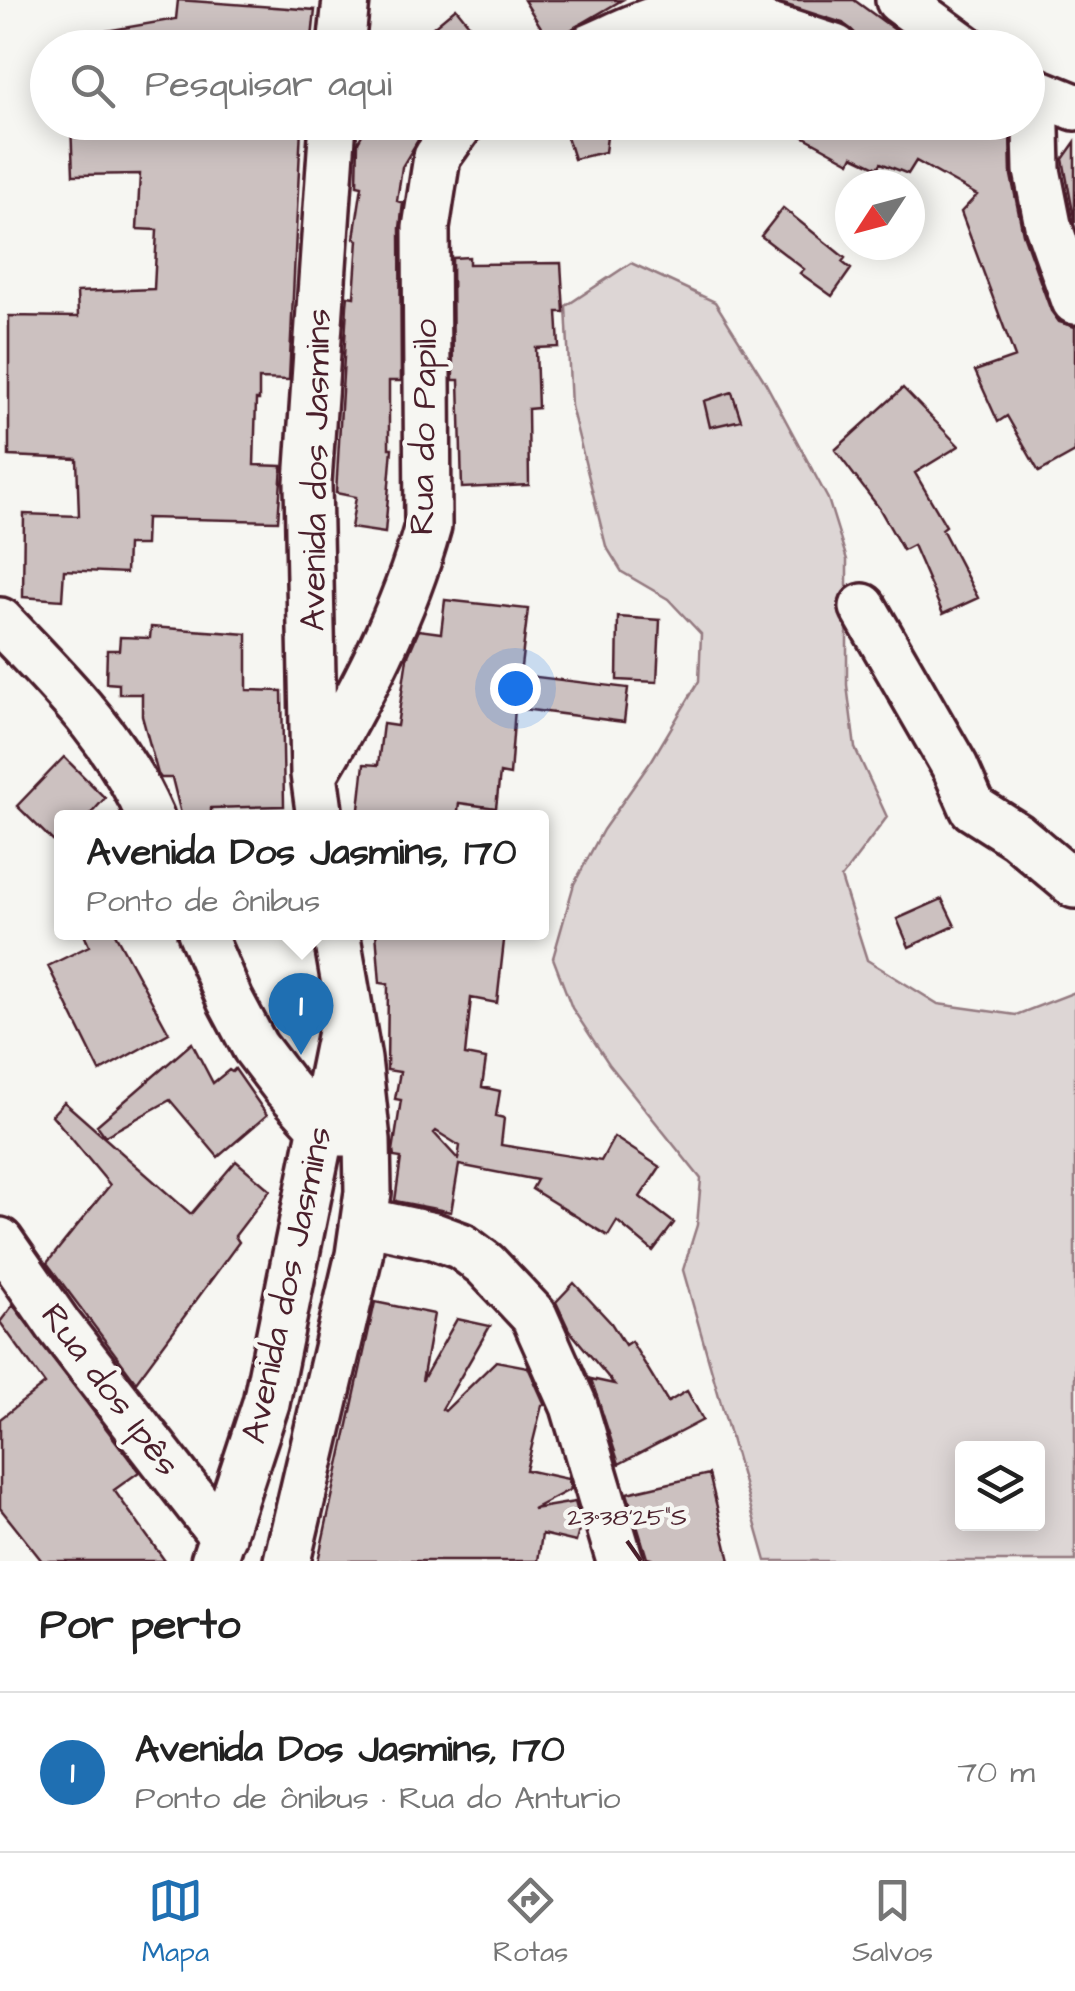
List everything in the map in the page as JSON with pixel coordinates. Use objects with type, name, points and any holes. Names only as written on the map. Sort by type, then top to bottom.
[{"type":"street","points":[[343,30],[346,0]]},
{"type":"street","points":[[898,0],[940,30]]},
{"type":"street","points":[[632,30],[662,18],[691,14],[736,18],[776,30]]},
{"type":"street","points":[[1045,140],[1055,102]]},
{"type":"street","name":"Avenida dos Jasmins","points":[[317,796],[308,482],[332,140]]},
{"type":"street","name":"Rua do Papilo","points":[[317,796],[344,724],[391,631],[419,562],[428,526],[426,228],[437,157],[449,140]]},
{"type":"street","points":[[1045,140],[1037,170],[1048,225],[1075,301]]},
{"type":"street","points":[[863,607],[955,766],[973,808],[1017,836],[1075,885]]},
{"type":"street","points":[[0,620],[88,713],[122,758],[147,810]]},
{"type":"street","points":[[204,940],[230,1000],[287,1089],[322,1127],[367,1140]]},
{"type":"street","name":"Avenida dos Jasmins","points":[[287,1561],[365,1221],[367,1140],[358,1059],[337,940]]},
{"type":"street","name":"Avenida dos Jasmins","points":[[218,1549],[266,1402],[346,1005]]},
{"type":"street","points":[[365,1221],[461,1246],[485,1264],[534,1316],[574,1406],[620,1561]]},
{"type":"street","name":"Rua dos Ipês","points":[[0,1241],[218,1549]]},
{"type":"shaded area","points":[[631,263],[715,302],[765,382],[828,499],[847,560],[847,685],[855,748],[887,817],[841,878],[867,960],[938,1004],[1016,1015],[1075,992],[1075,1561],[766,1561],[683,1270],[697,1225],[701,1179],[609,1064],[572,1008],[553,958],[574,884],[603,830],[652,760],[699,681],[701,634],[668,599],[622,572],[606,546],[571,406],[566,306]]},
{"type":"building","points":[[178,0],[315,10],[313,30],[112,30],[176,19]]},
{"type":"building","points":[[524,0],[622,0],[571,30],[543,30]]},
{"type":"building","points":[[771,0],[854,0],[895,30],[851,30],[843,23]]},
{"type":"building","points":[[456,8],[474,30],[430,30]]},
{"type":"building","points":[[72,140],[300,140],[289,380],[259,379],[256,400],[254,465],[282,466],[278,521],[146,518],[145,545],[127,545],[126,573],[64,570],[62,600],[23,597],[24,514],[79,516],[77,459],[9,456],[9,316],[78,317],[77,292],[154,289],[157,230],[137,229],[140,174],[73,175]]},
{"type":"building","points":[[418,140],[402,167],[397,201],[403,203],[401,381],[389,381],[392,448],[385,533],[351,528],[356,497],[336,493],[347,306],[348,296],[354,297],[358,240],[354,238],[362,186],[357,185],[358,142]]},
{"type":"building","points":[[568,140],[607,140],[605,152],[574,159]]},
{"type":"building","points":[[810,140],[1010,140],[1011,175],[1023,234],[1051,311],[1059,322],[1075,327],[1075,452],[1039,472],[1007,416],[998,422],[975,371],[1015,357],[961,212],[977,195],[916,161],[910,170],[898,170],[881,163],[878,168],[853,156],[850,162]]},
{"type":"building","points":[[1075,142],[1075,223],[1063,159]]},
{"type":"building","points":[[783,208],[835,250],[835,260],[844,260],[851,269],[832,296],[800,273],[804,269],[761,236]]},
{"type":"building","points":[[469,257],[469,264],[561,263],[564,312],[557,312],[559,347],[536,348],[538,408],[528,409],[529,485],[462,488],[459,380],[453,380],[452,258]]},
{"type":"building","points":[[903,388],[959,446],[915,473],[946,526],[942,529],[978,598],[943,614],[913,545],[903,550],[879,508],[835,450]]},
{"type":"building","points":[[732,392],[741,420],[710,427],[704,401]]},
{"type":"building","points":[[445,600],[528,609],[520,675],[628,688],[624,722],[515,708],[510,775],[500,773],[496,808],[459,803],[458,810],[359,810],[364,764],[378,765],[383,724],[397,726],[407,658],[419,630],[441,633]]},
{"type":"building","points":[[618,617],[660,620],[657,682],[617,680]]},
{"type":"building","points":[[151,627],[247,634],[247,690],[282,691],[284,806],[180,810],[172,778],[161,778],[158,774],[142,716],[142,694],[119,694],[119,684],[106,683],[107,650],[119,650],[120,637],[150,638]]},
{"type":"building","points":[[64,757],[105,798],[94,810],[54,810],[54,842],[17,806]]},
{"type":"building","points":[[942,899],[955,926],[909,947],[897,919]]},
{"type":"building","points":[[86,940],[118,940],[169,1033],[100,1071],[48,966],[89,946]]},
{"type":"building","points":[[377,940],[504,940],[497,1003],[471,998],[465,1055],[486,1059],[482,1087],[500,1091],[496,1116],[504,1118],[501,1145],[601,1161],[614,1137],[660,1167],[640,1197],[674,1223],[653,1251],[617,1221],[608,1236],[532,1189],[537,1180],[459,1165],[451,1212],[395,1201],[401,1158],[394,1157],[393,1151],[401,1100],[395,1099],[400,1072],[387,1070],[388,984],[380,983]],"holes":[[[436,1131],[460,1146],[458,1159],[434,1133]]]},
{"type":"building","points":[[192,1043],[213,1083],[235,1069],[267,1115],[218,1157],[170,1100],[105,1136],[97,1125]]},
{"type":"building","points":[[64,1102],[191,1214],[236,1161],[270,1190],[235,1236],[239,1242],[136,1382],[47,1263],[110,1185],[52,1115]]},
{"type":"building","points":[[574,1283],[611,1323],[625,1345],[631,1341],[668,1402],[687,1391],[703,1420],[619,1464],[591,1379],[614,1384],[569,1330],[556,1302]]},
{"type":"building","points":[[375,1302],[434,1314],[422,1381],[457,1319],[490,1326],[442,1409],[445,1411],[496,1361],[528,1367],[545,1405],[526,1470],[568,1479],[571,1489],[533,1509],[575,1502],[581,1523],[576,1542],[542,1534],[538,1561],[318,1561]]},
{"type":"building","points":[[13,1305],[139,1472],[114,1490],[165,1561],[42,1561],[0,1508],[0,1419],[45,1384],[0,1322]]},
{"type":"building","points":[[709,1474],[730,1561],[647,1558],[627,1493]]},
{"type":"place","name":"Avenida Dos Jasmins, 170","points":[[301,1055]]}]
